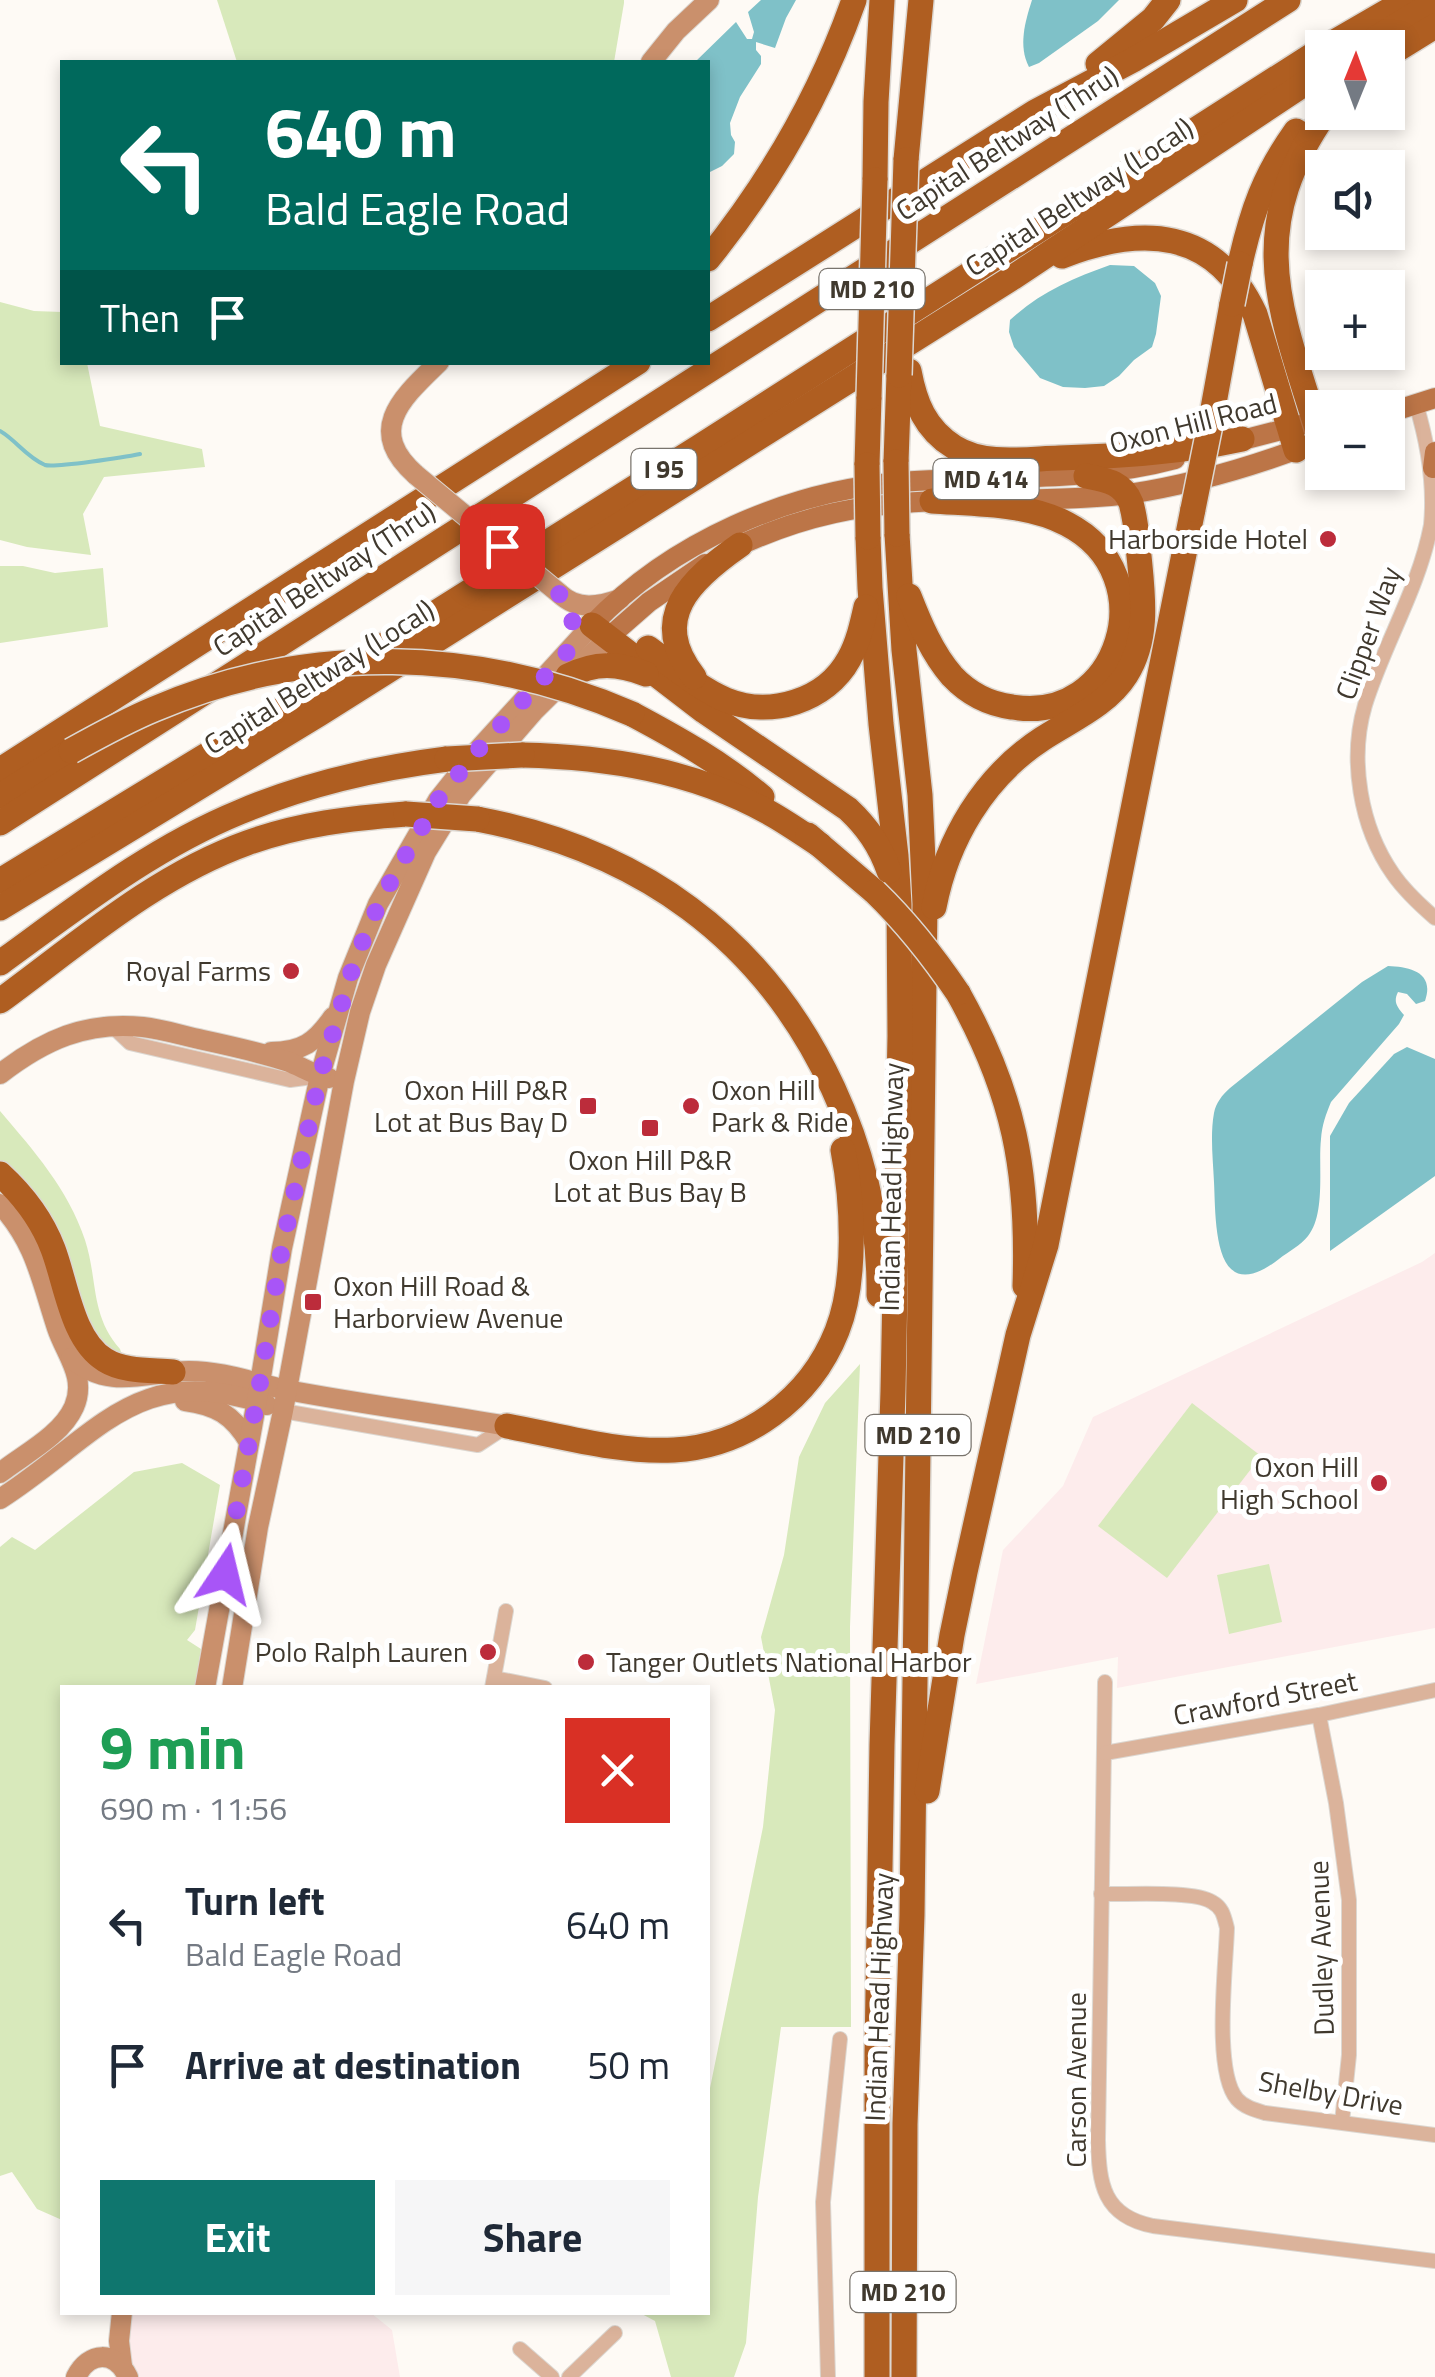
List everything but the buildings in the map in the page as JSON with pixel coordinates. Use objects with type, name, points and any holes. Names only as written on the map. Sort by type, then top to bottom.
[{"type":"highway","points":[[710,256],[763,184],[799,122],[818,88],[854,0]]},
{"type":"highway","name":"Indian Head Highway","points":[[877,2377],[876,2053],[900,1036],[899,904],[868,536],[876,102],[882,0]]},
{"type":"highway","name":"Indian Head Highway","points":[[904,2377],[924,852],[904,650],[896,462],[904,373],[906,160],[921,0]]},
{"type":"highway","points":[[1035,112],[1125,44],[1168,0]]},
{"type":"highway","points":[[710,318],[1035,112],[1236,0]]},
{"type":"highway","name":"Capital Beltway (Thru)","points":[[0,822],[1288,0]]},
{"type":"highway","name":"I 95","points":[[1354,30],[1407,0]]},
{"type":"highway","points":[[1389,30],[1435,2]]},
{"type":"highway","points":[[1405,45],[1435,26]]},
{"type":"highway","name":"I 95","points":[[0,881],[340,674],[1305,60]]},
{"type":"highway","name":"Capital Beltway (Local)","points":[[0,908],[319,714],[1012,278],[1305,83]]},
{"type":"highway","points":[[1018,1335],[1046,1246],[1250,218],[1274,163],[1305,120]]},
{"type":"highway","points":[[1306,390],[1287,335],[1276,254],[1280,213],[1291,171],[1314,130]]},
{"type":"highway","points":[[1012,278],[1088,246],[1113,240],[1163,239],[1186,244],[1205,254],[1224,268],[1246,294],[1292,438]]},
{"type":"highway","points":[[510,443],[604,365]]},
{"type":"highway","points":[[0,770],[633,365]]},
{"type":"highway","points":[[904,373],[925,420],[955,448],[973,456],[1000,460],[1129,456],[1242,439]]},
{"type":"highway","points":[[924,956],[938,887],[974,806],[1015,758],[1110,694],[1126,675],[1136,654],[1143,615],[1134,513],[1121,486],[1086,476]]},
{"type":"highway","points":[[900,574],[937,656],[973,694],[998,705],[1044,708],[1068,700],[1088,686],[1115,651],[1122,628],[1119,584],[1100,548],[1081,532],[1062,521],[1017,509],[932,502]]},
{"type":"highway","points":[[704,688],[681,656],[675,641],[675,616],[691,585],[740,546]]},
{"type":"highway","points":[[613,619],[704,688],[736,703],[765,708],[786,706],[823,689],[837,677],[855,647],[870,588]]},
{"type":"highway","points":[[613,619],[668,685]]},
{"type":"highway","points":[[0,796],[71,751],[154,709],[200,692],[278,672],[344,663],[440,663],[484,668],[558,686],[632,714],[675,736],[754,790],[820,844],[898,915],[928,949],[977,1027],[1010,1111],[1025,1192],[1026,1240],[1018,1335],[952,1636],[912,1915]]},
{"type":"highway","points":[[568,663],[585,668],[616,664],[668,685],[848,809],[877,842],[899,904]]},
{"type":"highway","points":[[0,963],[151,858],[238,812],[292,792],[399,765],[522,755],[601,759],[645,766],[735,796],[820,844]]},
{"type":"highway","points":[[0,1001],[164,884],[206,861],[289,830],[360,818],[440,814],[546,834],[621,866],[675,898],[720,932],[788,1008],[819,1058],[858,1151],[878,1242],[882,1745]]},
{"type":"highway","points":[[508,1426],[652,1450],[704,1446],[729,1440],[759,1425],[802,1387],[823,1359],[838,1329],[851,1230],[844,1154],[819,1058]]},
{"type":"highway","points":[[0,1174],[42,1224],[78,1326],[97,1354],[120,1366],[173,1372]]},
{"type":"main road","points":[[653,60],[676,30],[708,0]]},
{"type":"main road","points":[[436,365],[398,408],[391,427],[399,459],[564,599],[592,606],[613,619]]},
{"type":"main road","name":"Oxon Hill Road","points":[[740,546],[792,525],[866,506],[1128,494],[1178,484],[1305,435]]},
{"type":"main road","name":"Oxon Hill Road","points":[[206,1685],[282,1248],[339,1006],[378,904],[432,810],[459,772],[666,565],[767,512],[834,491],[902,482],[1086,476],[1162,463],[1242,439],[1292,438]]},
{"type":"main road","name":"MD 414","points":[[613,619],[740,546]]},
{"type":"main road","points":[[564,599],[573,633],[568,663]]},
{"type":"main road","name":"Oxon Hill Road","points":[[233,1685],[258,1527],[360,1012],[376,965],[442,824],[471,782],[568,663]]},
{"type":"main road","points":[[256,1052],[300,1049],[327,1025],[339,1006]]},
{"type":"main road","points":[[0,1074],[42,1044],[60,1037],[88,1030],[144,1027],[256,1052],[344,1081]]},
{"type":"main road","points":[[0,1204],[28,1241],[78,1380],[78,1394],[68,1418],[0,1473]]},
{"type":"main road","points":[[72,1358],[81,1366],[110,1377],[208,1372],[285,1400],[508,1426]]},
{"type":"main road","points":[[0,1500],[99,1424],[152,1396],[258,1392]]},
{"type":"main road","points":[[124,1408],[172,1401],[206,1404],[231,1417],[249,1442]]},
{"type":"main road","points":[[94,2358],[106,2342],[111,2315]]},
{"type":"main road","points":[[122,2315],[118,2341],[125,2372]]},
{"type":"main road","points":[[76,2377],[83,2364],[94,2358],[114,2360],[125,2372]]},
{"type":"street","name":"Clipper Way","points":[[1425,401],[1434,460],[1432,521],[1414,582],[1365,706],[1358,742],[1361,795],[1372,833],[1393,874],[1435,918]]},
{"type":"street","points":[[113,1028],[130,1044],[290,1080],[320,1076]]},
{"type":"street","points":[[493,1683],[506,1611]]},
{"type":"street","name":"Carson Avenue","points":[[1105,1682],[1098,2164],[1104,2189],[1114,2206],[1134,2221],[1153,2226],[1434,2261]]},
{"type":"street","name":"Crawford Street","points":[[1105,1753],[1435,1690]]},
{"type":"street","name":"Dudley Avenue","points":[[1319,1715],[1349,1900],[1350,2026],[1342,2122]]},
{"type":"street","name":"Shelby Drive","points":[[1102,1894],[1190,1896],[1209,1899],[1222,1910],[1227,1928],[1224,2060],[1226,2077],[1241,2103],[1255,2110],[1435,2135]]},
{"type":"street","points":[[828,2377],[823,2202],[840,2038]]},
{"type":"street","points":[[1434,2261],[1435,2250]]},
{"type":"street","points":[[569,2377],[615,2332]]},
{"type":"street","points":[[520,2349],[552,2377]]},
{"type":"shaded area","name":"Oxon Hill High School","points":[[1435,1253],[1435,1628],[1117,1688],[1118,1657],[976,1684],[1003,1550],[1063,1486],[1093,1417]]},
{"type":"shaded area","points":[[132,2315],[373,2315],[392,2330],[400,2377],[134,2377],[129,2352]]},
{"type":"green space","points":[[217,0],[624,0],[614,60],[236,60]]},
{"type":"green space","points":[[0,302],[34,311],[60,312],[60,365],[87,365],[100,426],[202,449],[205,467],[104,477],[83,514],[91,555],[0,540]]},
{"type":"green space","points":[[0,566],[55,573],[103,568],[108,627],[0,643]]},
{"type":"green space","points":[[0,1111],[49,1171],[78,1221],[104,1323],[121,1352],[116,1354],[99,1341],[0,1164]]},
{"type":"green space","points":[[860,1364],[850,1627],[851,2027],[781,2027],[758,2197],[746,2343],[734,2377],[671,2377],[655,2321],[644,2315],[710,2315],[710,2088],[763,1827],[775,1710],[761,1637],[784,1555],[799,1457],[825,1403]]},
{"type":"green space","points":[[1192,1403],[1261,1456],[1167,1578],[1098,1526]]},
{"type":"green space","points":[[182,1463],[220,1485],[195,1630],[187,1640],[201,1649],[195,1685],[60,1685],[60,2219],[37,2209],[12,2172],[0,2176],[0,1547],[12,1537],[35,1550],[134,1472]]},
{"type":"green space","points":[[1269,1564],[1282,1622],[1229,1634],[1217,1575]]},
{"type":"water","points":[[761,0],[796,0],[775,48],[756,42],[761,64],[740,97],[730,123],[734,154],[710,172],[710,60],[697,60],[736,22],[747,39],[752,39],[754,32],[748,12]]},
{"type":"water","points":[[1032,0],[1119,0],[1098,21],[1029,67],[1023,42]]},
{"type":"water","points":[[1110,265],[1134,266],[1155,283],[1161,296],[1152,347],[1104,386],[1063,387],[1040,378],[1014,347],[1010,320],[1057,287]]},
{"type":"water","points":[[1388,966],[1412,970],[1423,977],[1427,983],[1425,1001],[1416,1004],[1407,994],[1398,992],[1396,1004],[1404,1015],[1399,1024],[1331,1102],[1320,1150],[1317,1215],[1308,1236],[1257,1272],[1241,1274],[1230,1268],[1218,1238],[1212,1139],[1216,1106],[1230,1088],[1362,982]]},
{"type":"water","points":[[1407,1047],[1435,1059],[1435,1176],[1330,1251],[1330,1136],[1349,1103],[1394,1054]]},
{"type":"waterway","points":[[0,431],[32,458],[51,466],[140,454]]},
{"type":"place","name":"Harborside Hotel","points":[[1328,539]]},
{"type":"place","name":"Royal Farms","points":[[291,971]]},
{"type":"place","name":"Oxon Hill P&R Lot at Bus Bay D","points":[[588,1106]]},
{"type":"place","name":"Oxon Hill Park & Ride","points":[[691,1106]]},
{"type":"place","name":"Oxon Hill P&R Lot at Bus Bay B","points":[[650,1128]]},
{"type":"place","name":"Oxon Hill Road & Harborview Avenue","points":[[313,1302]]},
{"type":"place","name":"Oxon Hill High School","points":[[1379,1483]]},
{"type":"place","name":"Polo Ralph Lauren","points":[[488,1652]]},
{"type":"place","name":"Tanger Outlets National Harbor","points":[[586,1662]]},
{"type":"route","points":[[225,1574],[282,1248],[320,1076],[355,960],[394,875],[438,800],[568,651],[573,633],[570,603],[502,546]]}]
